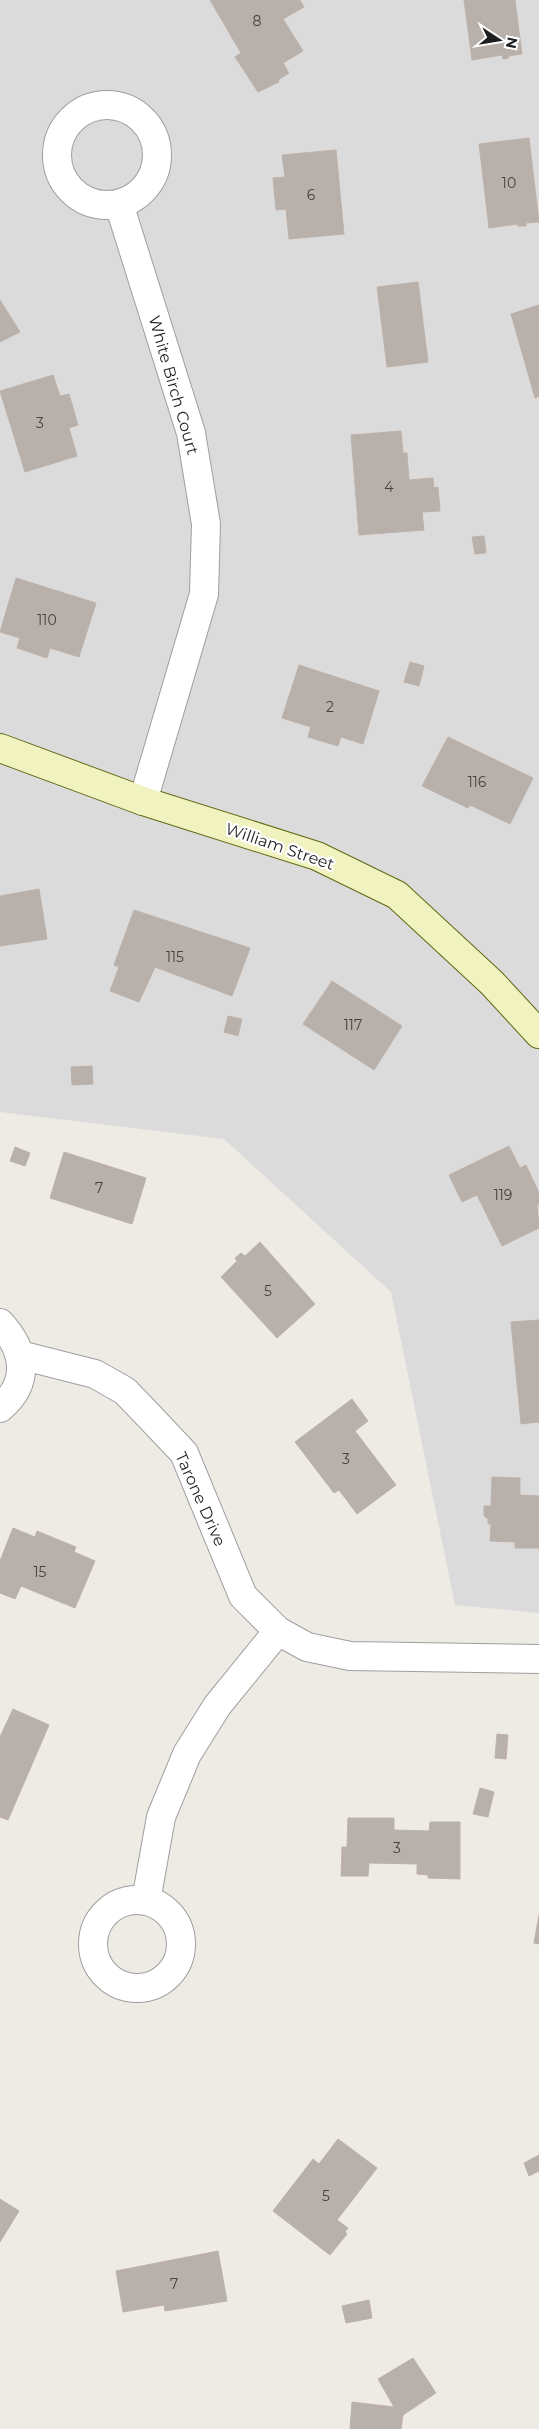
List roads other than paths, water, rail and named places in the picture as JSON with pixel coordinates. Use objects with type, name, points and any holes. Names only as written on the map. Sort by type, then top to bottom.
[{"type":"street","name":"White Birch Court","points":[[119,204],[190,433],[206,524],[204,594],[143,801]]},
{"type":"street","name":"William Street","points":[[0,748],[143,801],[317,856],[397,895],[492,983],[539,1034]]},
{"type":"street","points":[[0,1323],[13,1337],[20,1355],[21,1374],[14,1393],[0,1408]]},
{"type":"street","name":"Tarone Drive","points":[[20,1355],[96,1374],[125,1390],[184,1453],[243,1596],[278,1631],[307,1647],[350,1656],[539,1659]]},
{"type":"street","points":[[146,1901],[161,1816],[187,1754],[217,1706],[278,1631]]}]
